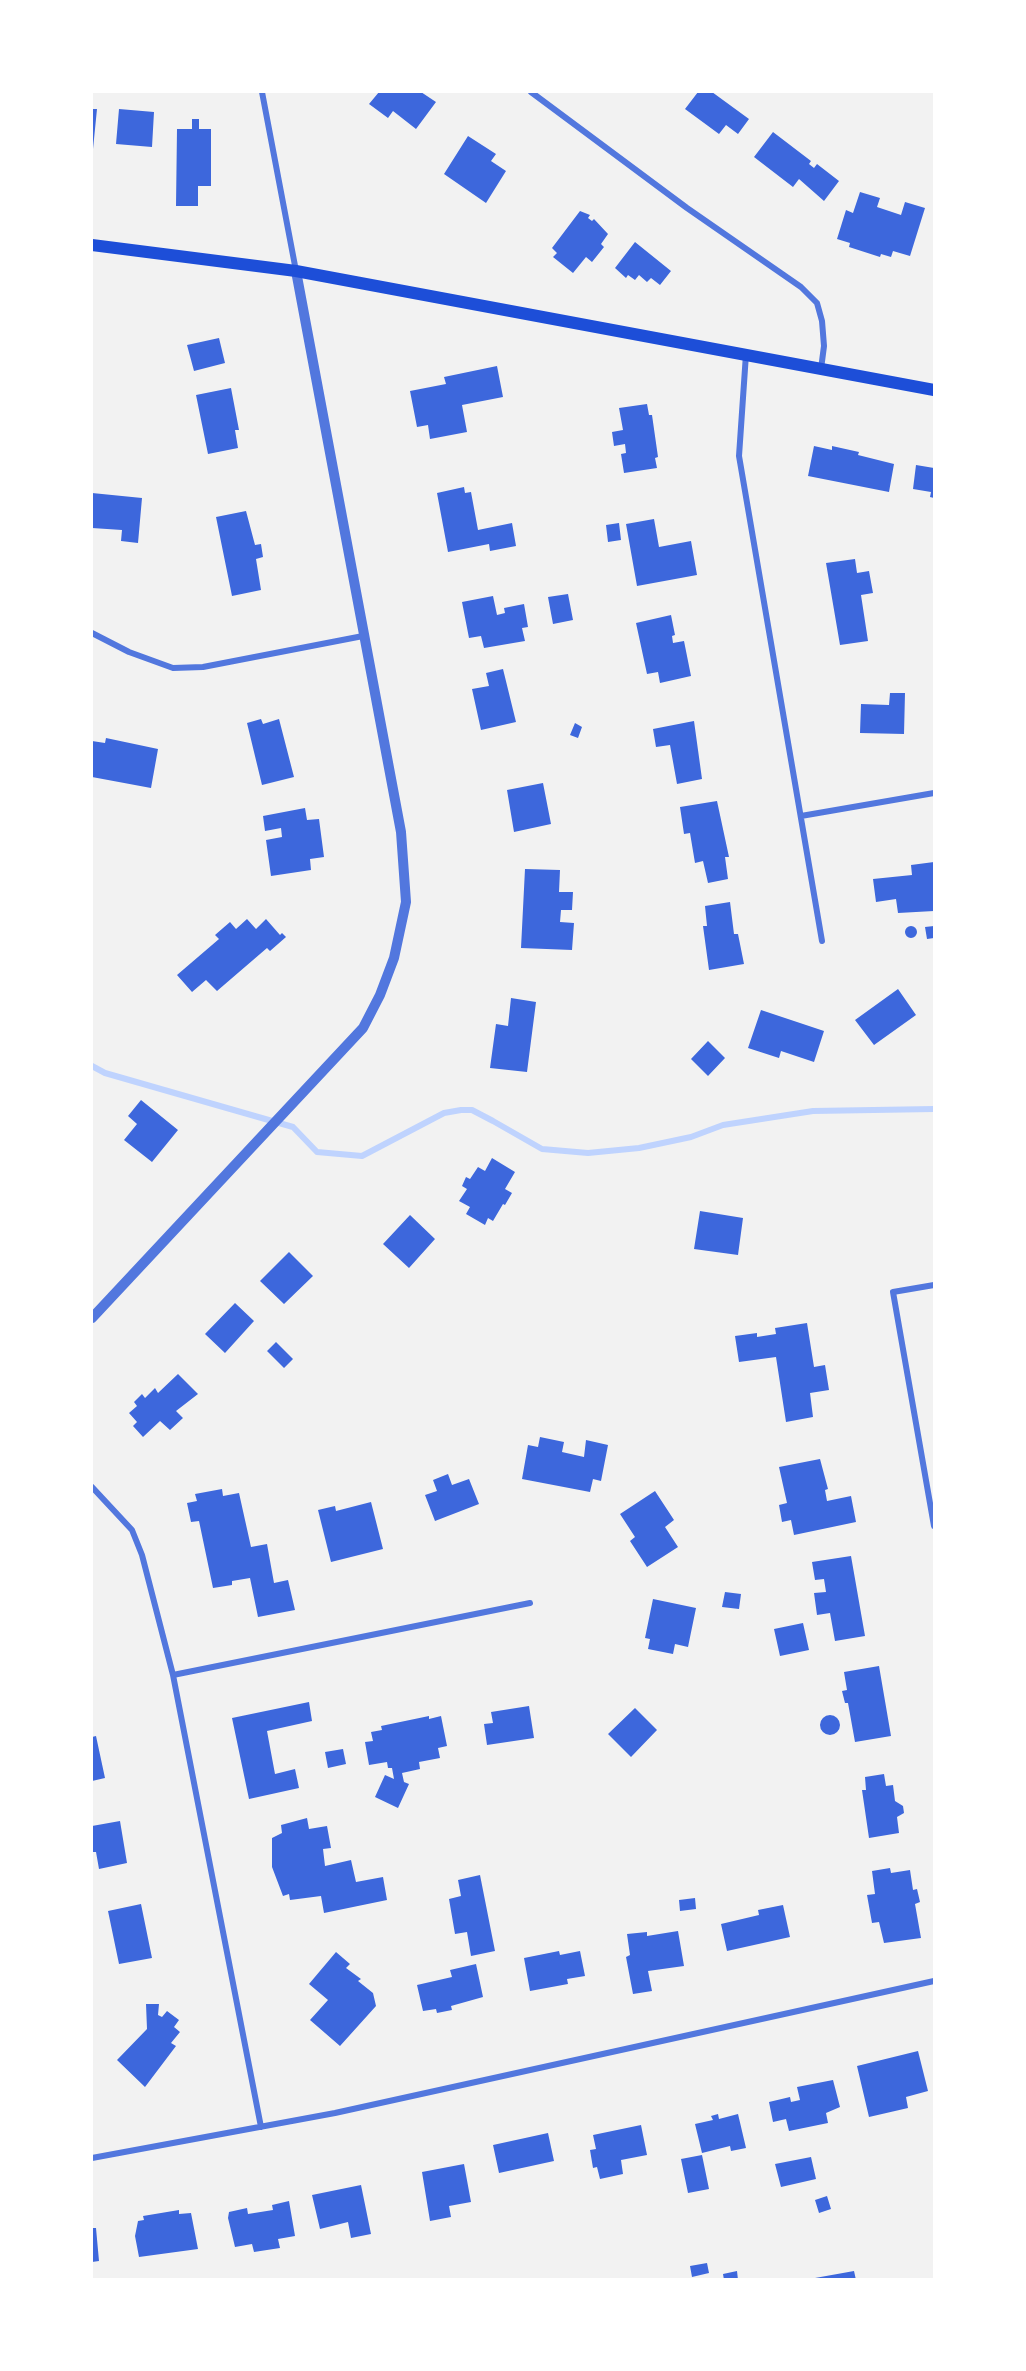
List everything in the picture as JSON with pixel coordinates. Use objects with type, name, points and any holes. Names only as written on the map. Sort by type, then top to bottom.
[{"type":"main road","points":[[92,245],[296,271],[934,390]]},
{"type":"street","points":[[92,1318],[363,1028],[380,995],[394,958],[406,902],[401,832],[261,92]]},
{"type":"street","points":[[531,92],[687,208],[801,287],[817,303],[822,321],[824,346],[821,369]]},
{"type":"street","points":[[746,354],[739,456],[822,941]]},
{"type":"street","points":[[92,633],[129,651],[173,668],[202,668],[363,636]]},
{"type":"street","points":[[801,816],[934,794]]},
{"type":"street","points":[[934,1285],[893,1292],[934,1526]]},
{"type":"street","points":[[92,1487],[132,1530],[142,1555],[173,1675],[261,2127]]},
{"type":"street","points":[[173,1675],[530,1603]]},
{"type":"street","points":[[92,2158],[261,2127],[583,2060],[934,1981]]},
{"type":"building","points":[[379,92],[421,92],[436,102],[416,129],[393,111],[388,118],[369,104]]},
{"type":"building","points":[[698,92],[712,92],[749,119],[738,134],[726,125],[719,134],[685,109]]},
{"type":"building","points":[[92,109],[97,109],[93,149],[92,149]]},
{"type":"building","points":[[119,109],[154,112],[152,147],[116,144]]},
{"type":"building","points":[[192,119],[199,119],[199,129],[211,129],[211,186],[198,186],[198,206],[176,206],[177,129],[192,129]]},
{"type":"building","points":[[773,132],[811,161],[809,164],[814,168],[817,164],[839,181],[824,201],[799,179],[793,187],[754,157]]},
{"type":"building","points":[[468,136],[496,154],[491,161],[506,171],[486,203],[444,174]]},
{"type":"building","points":[[860,192],[880,198],[877,207],[901,215],[905,202],[925,208],[910,256],[893,251],[891,257],[881,254],[880,257],[849,247],[850,243],[837,239],[846,210],[853,213]]},
{"type":"building","points":[[580,211],[590,215],[588,218],[592,221],[594,219],[608,234],[601,244],[604,247],[592,262],[586,257],[573,273],[553,257],[557,253],[552,248]]},
{"type":"building","points":[[635,242],[671,271],[660,285],[651,278],[647,282],[639,275],[635,280],[628,275],[626,278],[615,268]]},
{"type":"building","points":[[219,338],[225,363],[194,371],[187,345]]},
{"type":"building","points":[[497,366],[503,397],[462,405],[467,432],[430,439],[428,425],[417,427],[410,391],[446,384],[444,377]]},
{"type":"building","points":[[231,388],[239,430],[235,430],[238,448],[208,454],[196,395]]},
{"type":"building","points":[[647,404],[649,415],[652,415],[658,457],[655,458],[657,468],[624,473],[621,454],[626,453],[625,444],[614,446],[612,432],[623,430],[619,408]]},
{"type":"building","points":[[814,446],[832,450],[832,446],[859,452],[858,455],[894,464],[889,492],[808,476]]},
{"type":"building","points":[[916,465],[934,468],[934,498],[930,497],[931,492],[913,489]]},
{"type":"building","points":[[464,487],[465,493],[471,492],[478,530],[512,523],[516,546],[490,551],[489,544],[448,552],[437,493]]},
{"type":"building","points":[[92,493],[142,498],[138,543],[121,541],[122,530],[92,528]]},
{"type":"building","points":[[246,511],[255,545],[261,544],[263,557],[256,559],[261,590],[232,596],[216,517]]},
{"type":"building","points":[[654,519],[659,547],[691,541],[697,575],[637,586],[626,524]]},
{"type":"building","points":[[619,523],[621,540],[608,542],[606,525]]},
{"type":"building","points":[[855,559],[857,573],[869,571],[873,593],[861,595],[868,641],[840,645],[826,563]]},
{"type":"building","points":[[568,594],[573,620],[553,624],[548,597]]},
{"type":"building","points":[[493,596],[497,615],[505,613],[504,608],[524,604],[528,627],[522,628],[525,641],[484,648],[481,636],[469,638],[462,602]]},
{"type":"building","points":[[671,615],[675,635],[672,636],[673,643],[684,641],[691,676],[660,683],[658,672],[647,674],[636,623]]},
{"type":"building","points":[[503,669],[516,722],[481,730],[472,689],[489,686],[486,673]]},
{"type":"building","points":[[890,693],[905,693],[904,734],[860,733],[861,704],[889,705]]},
{"type":"building","points":[[261,719],[263,724],[279,719],[294,777],[262,785],[247,723]]},
{"type":"building","points":[[694,721],[702,779],[677,784],[670,745],[656,747],[653,729]]},
{"type":"building","points":[[575,723],[582,727],[578,738],[570,735]]},
{"type":"building","points":[[106,738],[158,749],[151,788],[92,777],[92,741],[105,743]]},
{"type":"building","points":[[543,783],[551,824],[514,832],[507,790]]},
{"type":"building","points":[[717,801],[729,857],[725,857],[728,879],[708,883],[703,861],[695,863],[690,833],[684,834],[680,807]]},
{"type":"building","points":[[305,808],[307,820],[319,819],[324,857],[310,859],[311,870],[271,876],[266,840],[282,837],[281,828],[265,831],[263,816]]},
{"type":"building","points":[[934,862],[934,911],[898,913],[896,899],[876,902],[873,879],[912,875],[911,865]]},
{"type":"building","points":[[525,869],[560,870],[559,892],[573,892],[572,910],[561,910],[560,922],[574,923],[572,950],[521,948]]},
{"type":"building","points":[[730,902],[734,934],[738,934],[744,964],[709,970],[703,926],[707,926],[705,906]]},
{"type":"building","points":[[247,919],[256,929],[266,919],[280,935],[282,933],[286,937],[270,951],[267,948],[217,991],[206,980],[192,992],[177,975],[219,939],[215,935],[230,922],[236,929]]},
{"type":"building","points":[[913,926],[917,932],[913,938],[909,938],[905,930]]},
{"type":"building","points":[[934,926],[934,938],[927,939],[925,927]]},
{"type":"building","points":[[898,989],[916,1015],[874,1045],[855,1020]]},
{"type":"building","points":[[511,998],[536,1002],[527,1072],[490,1068],[496,1024],[508,1026]]},
{"type":"building","points":[[761,1010],[824,1031],[814,1062],[781,1051],[779,1058],[748,1048]]},
{"type":"building","points":[[708,1041],[725,1058],[708,1076],[691,1059]]},
{"type":"building","points":[[141,1100],[178,1130],[152,1162],[124,1140],[137,1124],[128,1116]]},
{"type":"building","points":[[492,1158],[515,1172],[505,1189],[512,1193],[493,1221],[488,1218],[485,1225],[466,1214],[470,1207],[459,1201],[467,1189],[462,1186],[466,1177],[470,1179],[478,1167],[485,1171]]},
{"type":"building","points":[[700,1211],[743,1218],[738,1255],[694,1249]]},
{"type":"building","points":[[410,1215],[435,1239],[409,1268],[383,1244]]},
{"type":"building","points":[[289,1252],[313,1276],[284,1304],[260,1281]]},
{"type":"building","points":[[235,1303],[254,1321],[225,1353],[205,1334]]},
{"type":"building","points":[[807,1323],[814,1367],[825,1365],[829,1390],[810,1393],[813,1417],[786,1422],[776,1357],[739,1362],[735,1336],[757,1333],[757,1337],[776,1334],[775,1328]]},
{"type":"building","points":[[276,1342],[293,1359],[284,1368],[267,1351]]},
{"type":"building","points":[[178,1374],[198,1394],[176,1411],[183,1418],[170,1430],[160,1421],[143,1437],[133,1426],[137,1422],[129,1413],[137,1406],[134,1402],[142,1394],[145,1398],[155,1388],[158,1393]]},
{"type":"building","points":[[540,1437],[564,1442],[562,1452],[584,1457],[586,1440],[608,1445],[601,1481],[593,1479],[590,1492],[522,1479],[528,1445],[538,1447]]},
{"type":"building","points":[[820,1459],[828,1489],[825,1490],[827,1501],[851,1496],[856,1522],[794,1535],[791,1520],[782,1522],[779,1505],[787,1503],[779,1467]]},
{"type":"building","points":[[448,1474],[452,1485],[469,1479],[479,1504],[435,1521],[425,1495],[437,1491],[433,1480]]},
{"type":"building","points":[[222,1489],[223,1496],[239,1493],[251,1547],[267,1544],[274,1583],[288,1580],[295,1610],[258,1617],[250,1578],[232,1581],[232,1585],[213,1588],[199,1521],[191,1522],[187,1503],[197,1501],[195,1494]]},
{"type":"building","points":[[655,1491],[674,1520],[665,1527],[678,1547],[647,1567],[630,1541],[635,1537],[620,1514]]},
{"type":"building","points":[[371,1502],[383,1549],[331,1562],[318,1510],[335,1506],[336,1511]]},
{"type":"building","points":[[851,1556],[865,1636],[835,1641],[830,1613],[817,1615],[814,1593],[826,1592],[824,1579],[815,1580],[812,1562]]},
{"type":"building","points":[[725,1592],[741,1594],[739,1609],[722,1607]]},
{"type":"building","points":[[653,1599],[696,1608],[688,1647],[675,1644],[673,1654],[648,1649],[650,1639],[645,1638]]},
{"type":"building","points":[[803,1623],[809,1650],[780,1656],[774,1629]]},
{"type":"building","points":[[879,1666],[891,1736],[855,1742],[848,1703],[845,1703],[842,1691],[847,1690],[844,1672]]},
{"type":"building","points":[[309,1702],[312,1721],[267,1731],[275,1774],[295,1769],[299,1788],[249,1799],[232,1718]]},
{"type":"building","points":[[529,1706],[534,1738],[487,1745],[484,1724],[493,1723],[491,1712]]},
{"type":"building","points":[[635,1708],[657,1730],[631,1757],[608,1734]]},
{"type":"building","points":[[830,1715],[837,1718],[840,1725],[837,1732],[830,1735],[823,1732],[820,1725],[823,1718]]},
{"type":"building","points":[[429,1716],[429,1719],[441,1716],[447,1746],[438,1748],[440,1758],[419,1762],[420,1769],[402,1773],[404,1782],[409,1784],[398,1808],[375,1797],[385,1775],[394,1779],[392,1768],[388,1768],[387,1762],[369,1765],[365,1742],[373,1741],[371,1732],[382,1730],[381,1726]]},
{"type":"building","points":[[96,1736],[105,1778],[92,1781],[92,1737]]},
{"type":"building","points":[[343,1749],[346,1764],[328,1768],[325,1752]]},
{"type":"building","points":[[884,1774],[886,1786],[893,1785],[895,1801],[903,1806],[904,1813],[897,1817],[899,1833],[869,1838],[862,1790],[866,1790],[865,1777]]},
{"type":"building","points":[[307,1818],[309,1829],[327,1826],[331,1848],[323,1849],[325,1866],[351,1860],[356,1882],[383,1877],[387,1900],[324,1913],[321,1896],[290,1900],[289,1894],[283,1896],[272,1867],[272,1838],[282,1833],[281,1825]]},
{"type":"building","points":[[120,1821],[127,1863],[99,1869],[96,1852],[92,1852],[92,1826]]},
{"type":"building","points":[[890,1868],[891,1873],[910,1870],[913,1890],[917,1889],[920,1902],[915,1904],[921,1938],[884,1943],[879,1922],[872,1923],[867,1895],[875,1894],[872,1871]]},
{"type":"building","points":[[480,1875],[495,1951],[471,1956],[467,1932],[455,1934],[449,1899],[461,1896],[458,1880]]},
{"type":"building","points":[[695,1898],[696,1909],[680,1911],[679,1900]]},
{"type":"building","points":[[141,1904],[152,1958],[119,1964],[108,1911]]},
{"type":"building","points":[[783,1905],[790,1937],[727,1951],[721,1924],[759,1915],[758,1910]]},
{"type":"building","points":[[678,1931],[684,1966],[648,1971],[652,1991],[633,1994],[626,1957],[630,1955],[627,1934],[647,1932],[647,1936]]},
{"type":"building","points":[[559,1951],[560,1955],[580,1951],[585,1976],[567,1979],[568,1984],[530,1991],[524,1958]]},
{"type":"building","points":[[336,1952],[350,1964],[346,1968],[361,1979],[358,1981],[373,1993],[376,2006],[340,2046],[310,2020],[328,2000],[309,1984]]},
{"type":"building","points":[[476,1964],[483,1997],[451,2006],[452,2010],[437,2013],[436,2009],[423,2011],[417,1985],[452,1977],[450,1970]]},
{"type":"building","points":[[146,2004],[159,2004],[158,2015],[162,2017],[167,2011],[179,2020],[174,2027],[180,2032],[171,2043],[176,2046],[145,2087],[117,2060],[147,2029]]},
{"type":"building","points":[[918,2051],[928,2091],[906,2097],[908,2108],[869,2117],[857,2066]]},
{"type":"building","points":[[833,2080],[840,2107],[826,2113],[828,2123],[789,2131],[786,2119],[773,2122],[769,2102],[790,2097],[791,2102],[800,2100],[797,2087]]},
{"type":"building","points":[[718,2114],[719,2119],[738,2114],[746,2148],[731,2151],[730,2146],[702,2153],[695,2124],[713,2120],[711,2116]]},
{"type":"building","points":[[641,2125],[647,2155],[621,2160],[623,2174],[600,2179],[597,2167],[593,2168],[590,2150],[596,2149],[593,2135]]},
{"type":"building","points":[[548,2133],[554,2161],[499,2173],[493,2145]]},
{"type":"building","points":[[702,2155],[709,2189],[688,2193],[681,2159]]},
{"type":"building","points":[[811,2157],[816,2179],[781,2187],[775,2164]]},
{"type":"building","points":[[464,2164],[471,2202],[449,2206],[451,2217],[430,2221],[422,2172]]},
{"type":"building","points":[[361,2185],[371,2234],[351,2238],[348,2222],[320,2229],[312,2195]]},
{"type":"building","points":[[827,2196],[831,2209],[819,2213],[815,2200]]},
{"type":"building","points":[[289,2201],[295,2236],[278,2239],[280,2248],[254,2252],[252,2244],[235,2247],[228,2218],[229,2212],[247,2208],[248,2214],[273,2210],[272,2205]]},
{"type":"building","points":[[179,2210],[179,2214],[191,2213],[198,2249],[139,2257],[135,2236],[138,2221],[144,2220],[143,2216]]},
{"type":"building","points":[[92,2228],[96,2228],[99,2261],[92,2262]]},
{"type":"building","points":[[707,2263],[709,2273],[692,2277],[690,2266]]},
{"type":"building","points":[[737,2271],[738,2280],[724,2280],[723,2274]]},
{"type":"building","points":[[854,2271],[856,2280],[815,2280],[815,2278]]},
{"type":"waterway","points":[[92,1066],[105,1073],[293,1127],[317,1152],[362,1156],[444,1113],[461,1110],[472,1110],[542,1149],[588,1153],[639,1148],[691,1137],[723,1125],[813,1111],[934,1109]]}]
